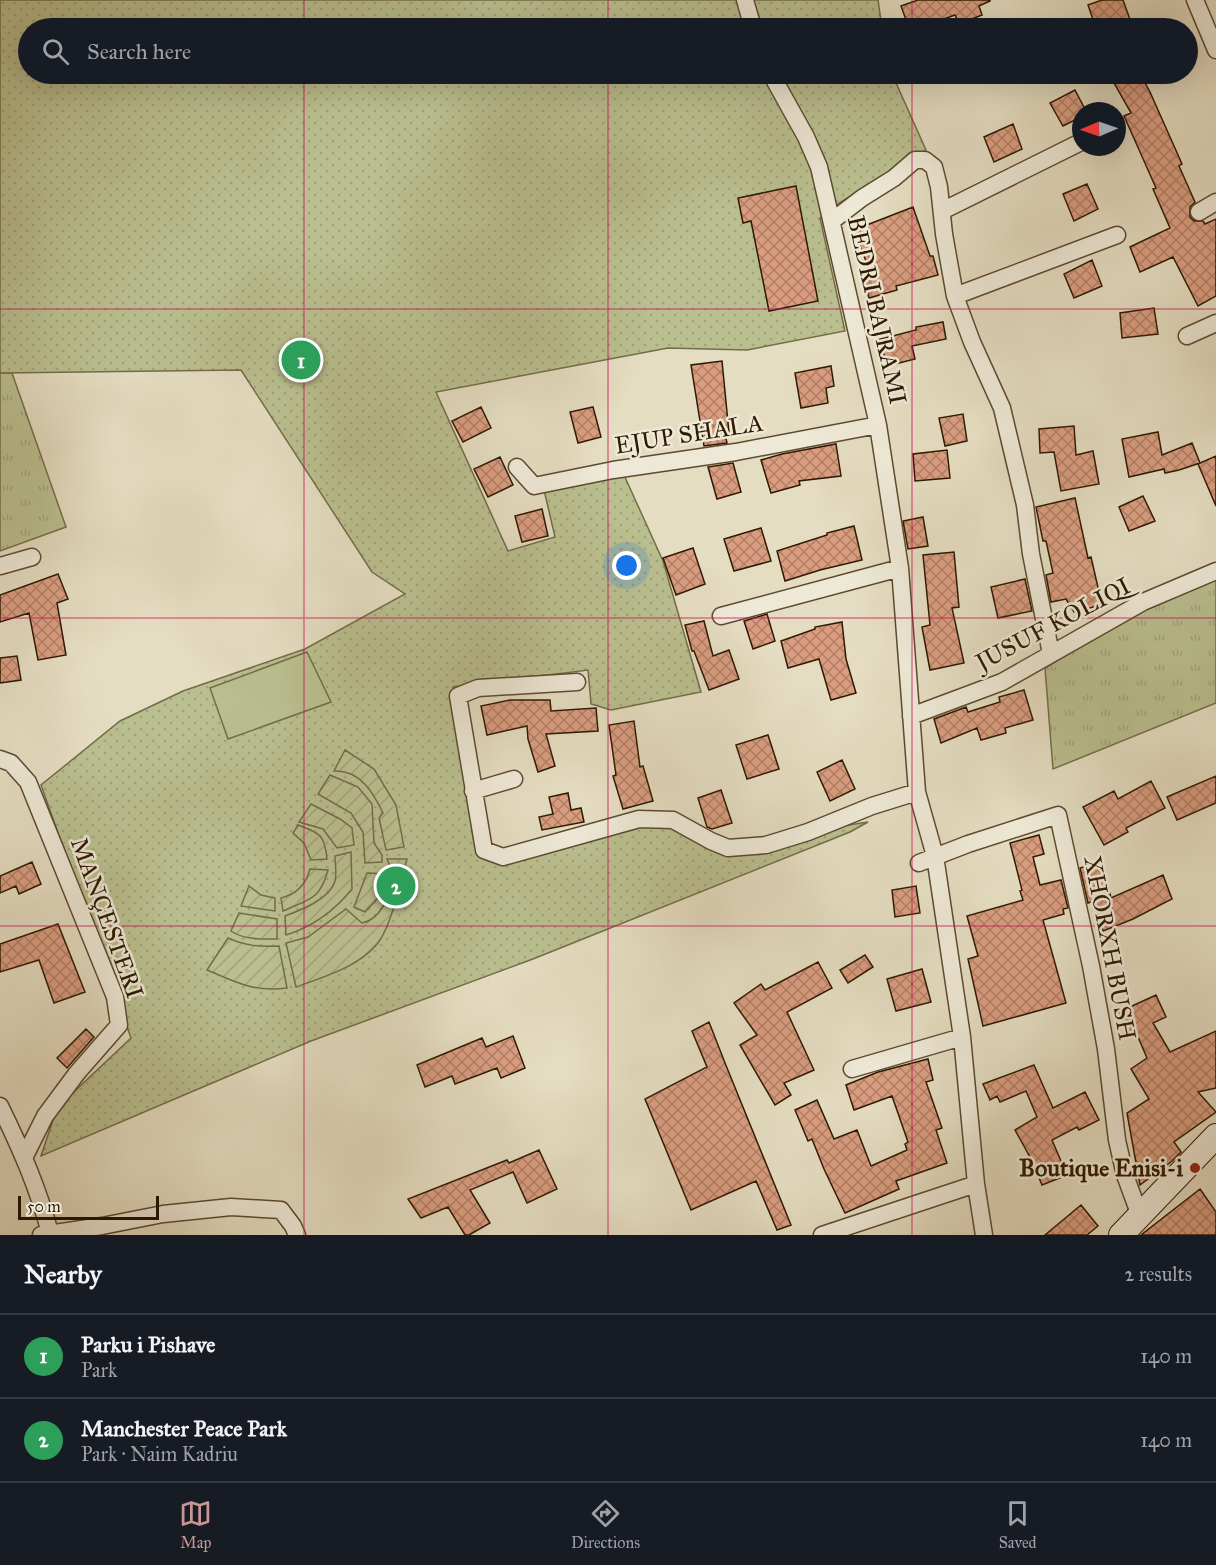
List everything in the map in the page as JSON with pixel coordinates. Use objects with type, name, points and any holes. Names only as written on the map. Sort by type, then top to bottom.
[{"type":"main road","points":[[1121,1235],[1216,1136]]},
{"type":"street","points":[[745,0],[750,18]]},
{"type":"street","points":[[1196,0],[1216,51]]},
{"type":"street","name":"BEDRI BAJRAMI","points":[[777,84],[806,137],[819,167],[878,425],[900,568],[917,792],[935,856],[962,1037],[976,1184],[984,1235]]},
{"type":"street","points":[[942,211],[1072,146]]},
{"type":"street","points":[[832,221],[862,198],[894,178],[915,160],[926,160],[934,167],[955,296],[972,342],[1002,408],[1025,505],[1031,554],[1051,654]]},
{"type":"street","points":[[1199,212],[1216,202]]},
{"type":"street","points":[[955,296],[1117,235]]},
{"type":"street","points":[[1187,336],[1216,323]]},
{"type":"street","name":"EJUP SHALA","points":[[517,467],[534,486],[602,472],[736,452],[878,425]]},
{"type":"street","points":[[0,566],[32,557]]},
{"type":"street","points":[[721,616],[900,568]]},
{"type":"street","name":"JUSUF KOLIQI","points":[[911,716],[1002,682],[1143,602],[1216,571]]},
{"type":"street","points":[[577,682],[478,688],[458,696],[484,850],[504,857],[639,819],[673,820],[711,842],[728,848],[766,845],[917,792]]},
{"type":"street","name":"MANÇESTERI","points":[[0,759],[11,763],[28,782],[115,997],[119,1025],[77,1073],[45,1116],[25,1156]]},
{"type":"street","points":[[473,791],[514,779]]},
{"type":"street","name":"XHORXH BUSH","points":[[935,856],[1058,815],[1091,966],[1106,1049],[1117,1140],[1125,1175],[1140,1216]]},
{"type":"street","points":[[919,863],[935,856]]},
{"type":"street","points":[[852,1069],[962,1037]]},
{"type":"street","points":[[0,1106],[25,1156],[37,1187],[46,1234],[175,1212],[231,1207],[281,1210],[297,1235]]},
{"type":"street","points":[[822,1235],[976,1184]]},
{"type":"green space","points":[[0,0],[878,0],[881,18],[18,18],[18,84],[896,84],[926,150],[839,203],[820,218],[845,331],[747,350],[668,348],[436,392],[508,551],[555,537],[544,490],[624,475],[663,561],[701,692],[611,710],[591,704],[588,670],[453,687],[480,852],[502,865],[597,839],[641,824],[664,825],[724,853],[868,822],[850,832],[533,959],[311,1041],[41,1156],[57,1108],[131,1038],[41,785],[120,721],[183,691],[305,649],[405,594],[372,572],[241,370],[0,373]]},
{"type":"green space","points":[[0,373],[12,373],[66,527],[0,551]]},
{"type":"green space","points":[[1216,579],[1216,703],[1053,769],[1045,668],[1151,602]]},
{"type":"green space","points":[[307,652],[331,702],[228,739],[210,688]]},
{"type":"green space","points":[[345,750],[374,769],[396,805],[404,847],[386,850],[379,818],[383,813],[375,797],[358,778],[351,774],[334,771]]},
{"type":"green space","points":[[330,775],[358,787],[372,804],[374,843],[382,855],[382,862],[365,863],[363,832],[351,813],[318,794]]},
{"type":"green space","points":[[311,804],[352,828],[354,845],[337,848],[323,829],[299,822]]},
{"type":"green space","points":[[298,825],[320,836],[325,845],[327,859],[311,860],[304,843],[293,833]]},
{"type":"green space","points":[[351,852],[352,889],[322,917],[286,935],[285,916],[314,903],[327,893],[335,881],[335,856]]},
{"type":"green space","points":[[387,859],[407,859],[391,914],[378,943],[351,965],[296,987],[286,943],[308,937],[346,909],[362,923],[374,917],[384,905],[392,884],[393,875]]},
{"type":"green space","points":[[310,869],[328,870],[321,887],[307,901],[283,911],[281,898],[300,888]]},
{"type":"green space","points":[[367,873],[386,874],[377,899],[365,912],[354,907]]},
{"type":"green space","points":[[249,886],[261,895],[275,898],[275,911],[241,906]]},
{"type":"green space","points":[[239,913],[277,919],[277,939],[247,937],[231,931]]},
{"type":"green space","points":[[228,938],[253,945],[279,946],[287,988],[255,987],[207,970]]},
{"type":"building","points":[[918,0],[990,0],[979,6],[982,15],[974,18],[956,18],[955,15],[947,18],[905,18],[901,6]]},
{"type":"building","points":[[1102,0],[1123,0],[1129,18],[1093,18],[1088,5]]},
{"type":"building","points":[[1115,84],[1146,84],[1182,164],[1179,166],[1195,202],[1190,207],[1190,217],[1194,221],[1203,221],[1205,224],[1216,219],[1216,296],[1198,306],[1173,257],[1140,272],[1130,247],[1170,228],[1153,189],[1156,188],[1126,120],[1126,115],[1131,113]]},
{"type":"building","points":[[1075,90],[1081,102],[1072,102],[1072,122],[1063,126],[1050,103]]},
{"type":"building","points":[[1013,124],[1022,149],[994,162],[984,137]]},
{"type":"building","points":[[1087,184],[1098,209],[1074,221],[1063,194]]},
{"type":"building","points":[[796,186],[818,301],[769,311],[751,221],[743,223],[738,198]]},
{"type":"building","points":[[913,207],[930,256],[933,256],[938,275],[896,286],[897,290],[869,298],[863,277],[871,274],[854,230]]},
{"type":"building","points":[[1092,260],[1102,286],[1074,298],[1064,274]]},
{"type":"building","points":[[1154,308],[1158,334],[1122,338],[1120,313]]},
{"type":"building","points":[[943,322],[946,339],[912,346],[915,359],[887,366],[883,351],[879,352],[877,340],[916,330],[916,327]]},
{"type":"building","points":[[722,361],[729,433],[725,434],[727,443],[704,446],[691,365]]},
{"type":"building","points":[[831,366],[834,386],[826,388],[828,403],[801,408],[795,373]]},
{"type":"building","points":[[481,407],[491,428],[463,442],[452,421]]},
{"type":"building","points":[[593,407],[601,437],[578,443],[570,412]]},
{"type":"building","points":[[963,414],[967,441],[945,446],[939,418]]},
{"type":"building","points":[[1074,426],[1076,455],[1093,451],[1099,484],[1061,491],[1054,452],[1040,453],[1039,429]]},
{"type":"building","points":[[1158,432],[1162,455],[1192,443],[1200,463],[1165,473],[1164,469],[1129,477],[1122,439]]},
{"type":"building","points":[[836,444],[841,476],[799,481],[800,485],[771,493],[761,460]]},
{"type":"building","points":[[947,450],[950,478],[915,481],[913,454]]},
{"type":"building","points":[[1216,456],[1216,506],[1198,464]]},
{"type":"building","points":[[500,457],[513,485],[488,497],[474,469]]},
{"type":"building","points":[[733,463],[741,492],[717,499],[708,467]]},
{"type":"building","points":[[1143,496],[1155,521],[1129,531],[1119,507]]},
{"type":"building","points":[[1075,498],[1088,558],[1091,557],[1102,605],[1074,612],[1066,599],[1051,602],[1046,575],[1053,573],[1036,507]]},
{"type":"building","points":[[542,509],[548,536],[522,542],[515,516]]},
{"type":"building","points":[[923,517],[928,546],[908,549],[903,521]]},
{"type":"building","points":[[854,526],[862,560],[785,581],[777,551]]},
{"type":"building","points":[[761,528],[771,561],[734,571],[724,539]]},
{"type":"building","points":[[693,548],[705,584],[676,595],[663,558]]},
{"type":"building","points":[[954,552],[959,607],[952,608],[964,663],[930,670],[922,627],[930,625],[923,555]]},
{"type":"building","points":[[58,574],[68,599],[57,603],[66,655],[38,660],[29,613],[0,622],[0,595]]},
{"type":"building","points":[[1025,579],[1032,611],[998,618],[991,587]]},
{"type":"building","points":[[767,614],[775,641],[753,649],[744,621]]},
{"type":"building","points":[[704,621],[713,656],[729,650],[739,679],[709,690],[694,651],[692,651],[685,625]]},
{"type":"building","points":[[842,622],[846,659],[856,693],[831,700],[819,659],[788,668],[781,641],[815,629],[815,627]]},
{"type":"building","points":[[17,656],[21,680],[0,683],[0,658]]},
{"type":"building","points":[[1024,690],[1033,720],[1005,728],[1006,733],[981,740],[977,728],[941,743],[934,719],[966,707],[968,712],[1000,702],[999,697]]},
{"type":"building","points":[[510,700],[550,700],[551,711],[596,708],[598,731],[546,734],[555,766],[538,772],[528,739],[527,726],[487,735],[481,706]]},
{"type":"building","points":[[634,721],[640,767],[643,766],[653,801],[623,809],[613,776],[616,775],[609,725]]},
{"type":"building","points":[[768,735],[779,769],[747,779],[736,745]]},
{"type":"building","points":[[842,760],[855,789],[830,801],[817,772]]},
{"type":"building","points":[[1216,776],[1216,803],[1177,820],[1167,797]]},
{"type":"building","points":[[1151,781],[1165,808],[1126,828],[1128,832],[1104,845],[1083,807],[1114,791],[1118,799]]},
{"type":"building","points":[[721,790],[732,823],[712,829],[707,827],[698,798]]},
{"type":"building","points":[[568,793],[571,810],[581,808],[584,822],[542,830],[539,817],[553,814],[549,797]]},
{"type":"building","points":[[1039,835],[1044,854],[1033,857],[1040,885],[1061,880],[1068,908],[1063,909],[1064,914],[1043,920],[1066,1003],[983,1026],[968,959],[978,956],[967,916],[1023,900],[1010,843]]},
{"type":"building","points":[[32,862],[41,884],[19,894],[16,886],[0,893],[0,876]]},
{"type":"building","points":[[1102,862],[1111,898],[1163,875],[1172,899],[1103,931],[1094,901],[1088,903],[1080,868]]},
{"type":"building","points":[[916,886],[920,913],[895,917],[892,890]]},
{"type":"building","points":[[58,924],[85,992],[54,1003],[39,960],[0,972],[0,944]]},
{"type":"building","points":[[865,955],[873,967],[848,983],[840,970]]},
{"type":"building","points":[[818,962],[832,988],[787,1012],[814,1070],[784,1083],[791,1095],[775,1105],[740,1045],[757,1035],[734,1003],[761,984],[765,990]]},
{"type":"building","points":[[922,969],[931,1002],[896,1011],[887,979]]},
{"type":"building","points":[[1156,995],[1166,1017],[1153,1023],[1170,1052],[1216,1031],[1216,1088],[1198,1092],[1216,1112],[1174,1142],[1181,1152],[1140,1185],[1127,1113],[1149,1099],[1131,1069],[1147,1058],[1135,1030],[1128,1033],[1119,1012]]},
{"type":"building","points":[[709,1022],[791,1225],[777,1230],[756,1181],[691,1210],[645,1099],[707,1067],[692,1031]]},
{"type":"building","points":[[86,1029],[94,1037],[67,1068],[57,1058]]},
{"type":"building","points":[[513,1036],[525,1068],[501,1078],[497,1068],[455,1084],[452,1076],[425,1087],[417,1065],[482,1038],[486,1047]]},
{"type":"building","points":[[928,1059],[933,1080],[926,1082],[942,1128],[936,1130],[947,1163],[896,1181],[899,1189],[845,1213],[812,1139],[808,1141],[795,1110],[817,1100],[834,1139],[857,1130],[871,1166],[907,1150],[905,1144],[908,1142],[892,1096],[854,1110],[846,1085],[878,1072]]},
{"type":"building","points":[[1034,1065],[1053,1108],[1085,1092],[1099,1120],[1079,1130],[1077,1127],[1052,1140],[1067,1175],[1042,1185],[1015,1130],[1037,1117],[1026,1091],[1000,1102],[997,1096],[990,1100],[983,1084]]},
{"type":"building","points":[[539,1150],[557,1189],[527,1203],[513,1172],[470,1190],[490,1223],[469,1235],[465,1235],[448,1207],[421,1218],[408,1199],[507,1160],[509,1163]]},
{"type":"building","points":[[1200,1189],[1216,1212],[1216,1235],[1141,1235]]},
{"type":"building","points":[[1081,1205],[1098,1226],[1087,1235],[1045,1235]]},
{"type":"place","name":"Parku i Pishave","points":[[301,360]]},
{"type":"place","name":"Manchester Peace Park","points":[[396,886]]},
{"type":"place","name":"Boutique Enisi-i","points":[[1195,1168]]}]
